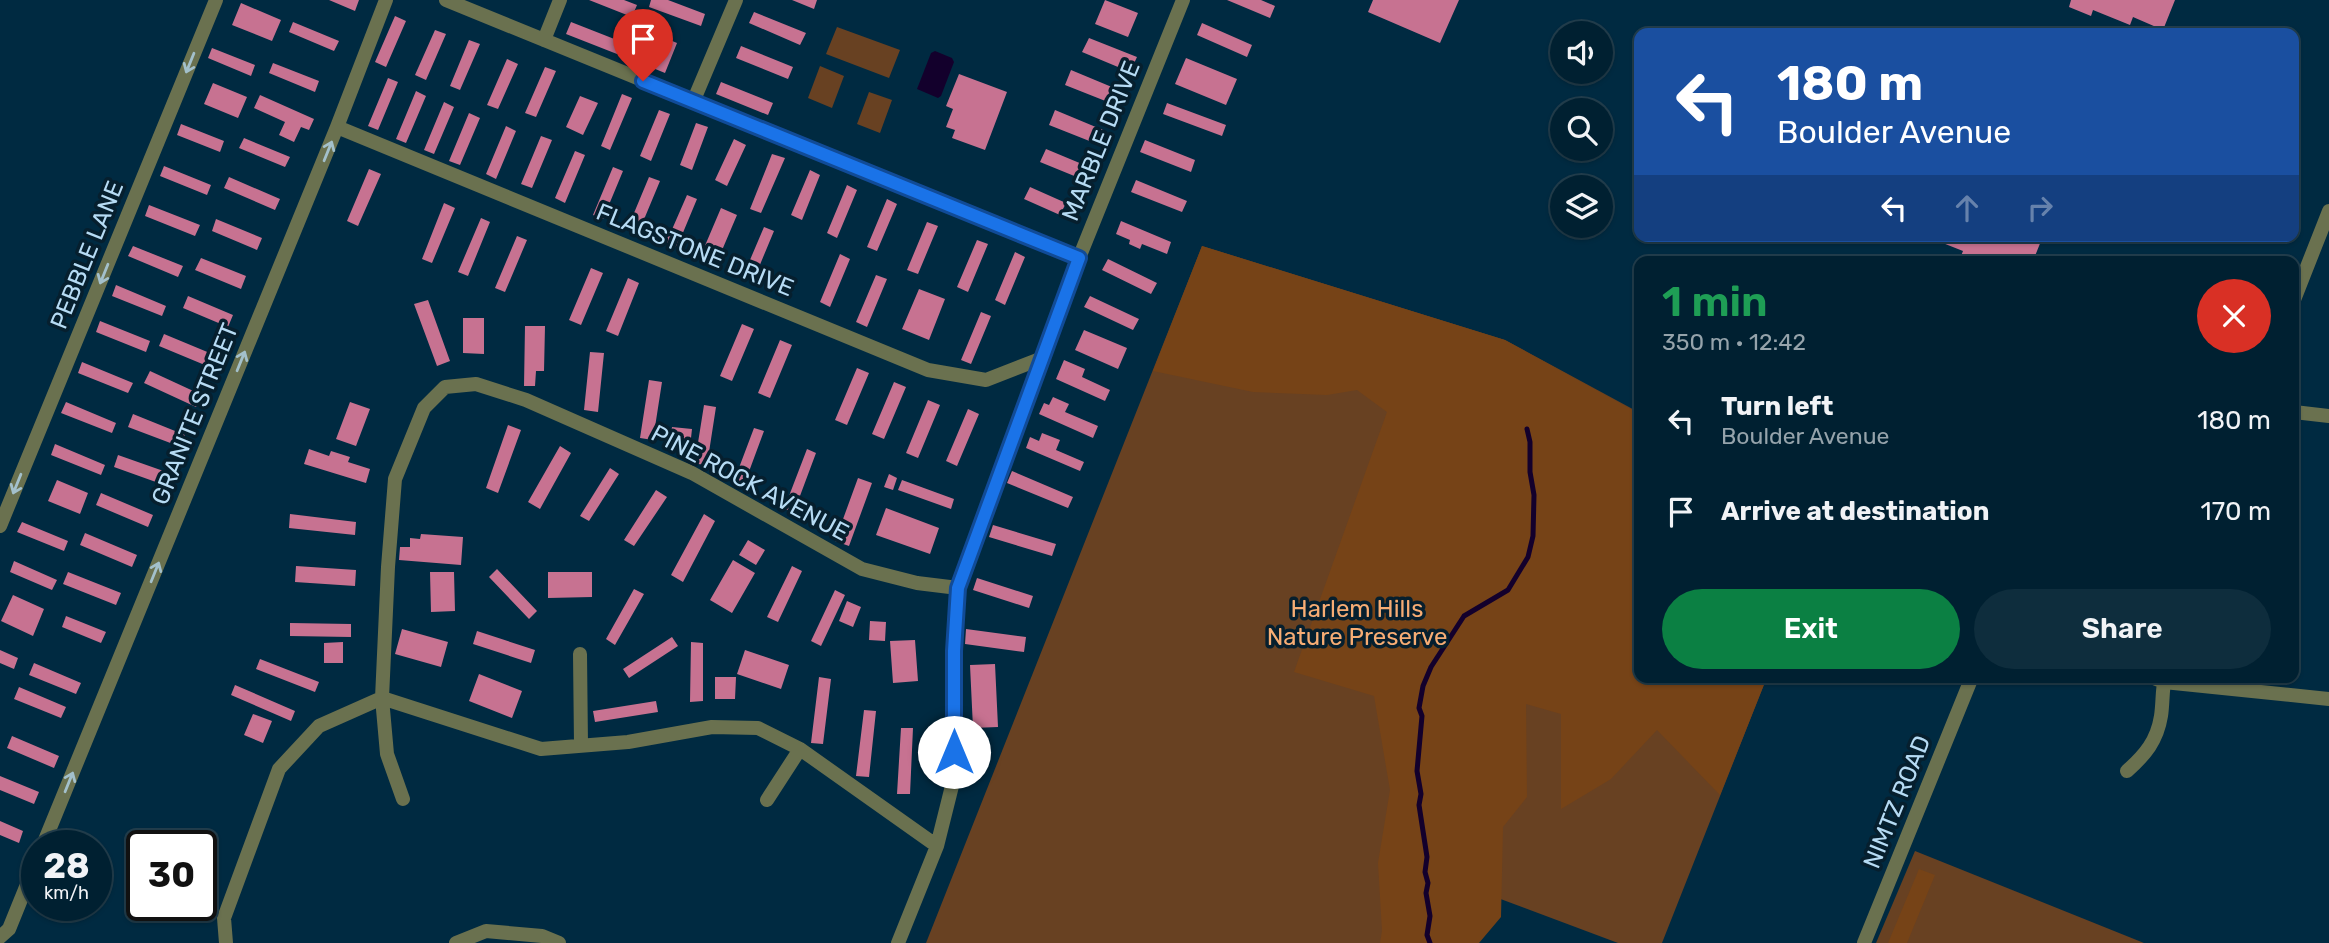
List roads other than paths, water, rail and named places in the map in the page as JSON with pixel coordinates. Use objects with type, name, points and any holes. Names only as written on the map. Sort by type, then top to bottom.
[{"type":"street","name":"PEBBLE LANE","points":[[0,526],[216,0]]},
{"type":"street","name":"GRANITE STREET","points":[[49,830],[337,127],[386,0]]},
{"type":"street","points":[[446,0],[1079,258]]},
{"type":"street","points":[[544,40],[560,0]]},
{"type":"street","points":[[693,102],[736,0]]},
{"type":"street","name":"MARBLE DRIVE","points":[[898,943],[937,846],[954,778],[954,651],[958,588],[1079,258],[1183,0]]},
{"type":"street","name":"FLAGSTONE DRIVE","points":[[337,127],[928,370],[986,380],[1041,359]]},
{"type":"street","points":[[2299,287],[2329,211]]},
{"type":"street","name":"PINE ROCK AVENUE","points":[[382,698],[395,479],[424,408],[445,387],[476,384],[526,400],[692,473],[862,569],[916,583],[958,588]]},
{"type":"street","points":[[2299,413],[2329,416]]},
{"type":"street","points":[[580,654],[581,745]]},
{"type":"street","name":"NIMTZ ROAD","points":[[1864,943],[1970,683]]},
{"type":"street","points":[[2127,771],[2145,755],[2155,741],[2161,718],[2160,683]]},
{"type":"street","points":[[2194,683],[2329,699]]},
{"type":"street","points":[[382,698],[387,754],[403,799]]},
{"type":"street","points":[[226,943],[224,918],[279,769],[319,726],[382,698],[541,749],[628,742],[712,727],[758,728],[800,749],[937,846]]},
{"type":"street","points":[[767,800],[800,749]]},
{"type":"street","points":[[0,937],[9,929],[21,899]]},
{"type":"street","points":[[456,943],[486,931],[542,936],[559,943]]},
{"type":"waterway","points":[[1430,943],[1427,935],[1430,916],[1426,893],[1427,857],[1417,771],[1422,716],[1419,708],[1423,686],[1431,667],[1464,616],[1508,590],[1528,557],[1533,536],[1534,495],[1527,429]]},
{"type":"park label","name":"Harlem Hills Nature Preserve","points":[[1357,623]]}]
